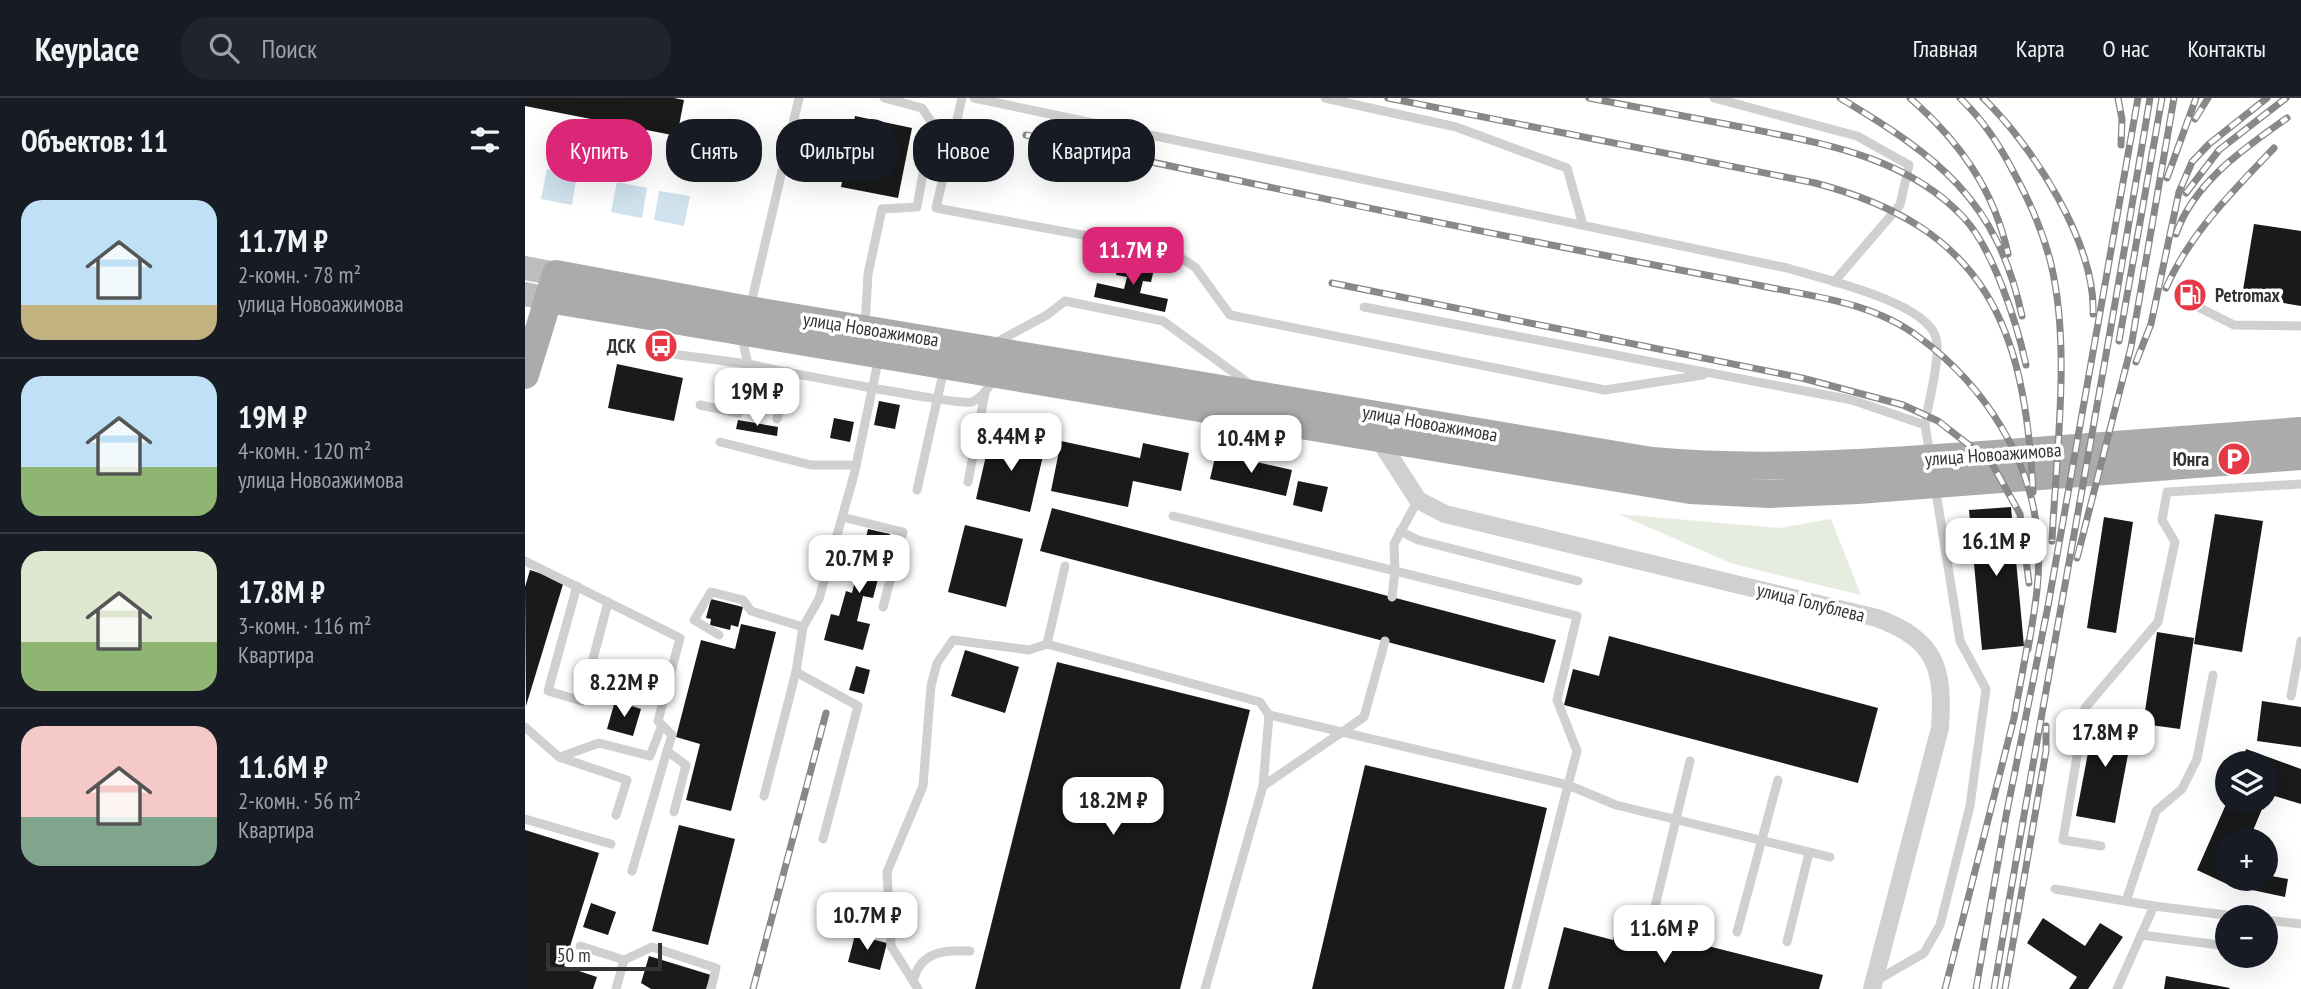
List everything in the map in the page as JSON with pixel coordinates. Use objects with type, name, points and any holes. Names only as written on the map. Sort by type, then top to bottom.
[{"type":"main road","name":"улица Новоажимова","points":[[525,268],[543,289],[745,321],[880,355],[945,366],[991,384],[1378,438],[1690,490],[1769,494],[1857,477],[2301,431]]},
{"type":"main road","points":[[525,375],[543,289]]},
{"type":"main road","name":"улица Новоажимова","points":[[745,321],[865,328],[1652,461],[1769,467],[1857,477],[2301,456]]},
{"type":"street","points":[[1378,438],[1418,500]]},
{"type":"street","name":"улица Голублева","points":[[1418,500],[1445,514],[1877,618],[1905,628],[1927,647],[1939,670],[1942,698],[1940,728],[1872,986]]},
{"type":"lane","points":[[700,405],[739,413],[750,364],[745,321],[799,98]]},
{"type":"lane","points":[[865,328],[868,274],[882,209],[917,206],[932,124],[922,108],[884,98]]},
{"type":"lane","points":[[962,98],[936,208],[1170,251],[1195,267],[1230,315],[1605,390],[1712,374]]},
{"type":"lane","points":[[974,98],[1021,103],[1787,268],[1882,297],[1926,321],[1936,338],[1925,425],[1932,465]]},
{"type":"lane","points":[[1325,98],[1456,127],[1567,168],[1583,225]]},
{"type":"lane","points":[[1714,98],[1857,136],[1909,165],[1900,205],[1834,282]]},
{"type":"lane","points":[[986,348],[1047,315],[1065,301],[1163,321],[1266,396]]},
{"type":"lane","points":[[2196,306],[2234,324],[2301,326]]},
{"type":"lane","points":[[1364,307],[1852,400],[1925,425]]},
{"type":"lane","points":[[673,354],[750,364],[970,403],[991,384]]},
{"type":"lane","points":[[764,796],[796,672],[803,627],[819,599],[856,465],[880,355]]},
{"type":"lane","points":[[917,490],[945,366]]},
{"type":"lane","points":[[777,419],[787,371]]},
{"type":"lane","points":[[968,482],[991,384]]},
{"type":"lane","points":[[720,442],[811,465],[856,465]]},
{"type":"lane","points":[[1872,986],[1924,953],[1940,925],[1969,806],[1986,689],[1960,641],[1934,479]]},
{"type":"lane","points":[[2102,846],[2063,840],[2085,708],[2158,622],[2175,542],[2162,520],[2167,492],[2301,484]]},
{"type":"lane","points":[[1392,597],[1394,544],[1418,500]]},
{"type":"lane","points":[[1173,516],[1577,616],[1557,700],[1577,751],[1516,989]]},
{"type":"lane","points":[[842,517],[903,533],[883,607]]},
{"type":"lane","points":[[1400,531],[1418,540],[1578,581]]},
{"type":"lane","points":[[525,561],[680,638],[658,721],[672,735],[632,870]]},
{"type":"lane","points":[[1047,644],[1066,566]]},
{"type":"lane","points":[[577,586],[548,691],[582,701],[608,602]]},
{"type":"lane","points":[[719,635],[694,620],[711,592],[743,600],[751,611],[803,627]]},
{"type":"lane","points":[[918,989],[914,978],[891,946],[887,872],[923,786],[932,686],[937,663],[953,640],[1029,650],[1047,644],[1260,702],[1269,715],[1263,786],[1205,989]]},
{"type":"lane","points":[[1263,786],[1364,717],[1385,641]]},
{"type":"lane","points":[[2291,696],[2301,641]]},
{"type":"lane","points":[[796,672],[858,706],[823,839]]},
{"type":"lane","points":[[2126,901],[2156,811],[2182,789],[2197,759],[2213,676]]},
{"type":"lane","points":[[1269,715],[1568,785],[1616,805],[1830,858]]},
{"type":"lane","points":[[559,757],[599,743],[650,757],[661,725]]},
{"type":"lane","points":[[525,727],[559,757],[627,780],[616,815]]},
{"type":"lane","points":[[667,751],[686,765],[674,812]]},
{"type":"lane","points":[[1654,911],[1690,761]]},
{"type":"lane","points":[[1737,932],[1779,780]]},
{"type":"lane","points":[[525,819],[611,844]]},
{"type":"lane","points":[[1787,943],[1809,853]]},
{"type":"lane","points":[[2055,889],[2215,914]]},
{"type":"lane","points":[[2117,989],[2154,906]]},
{"type":"lane","points":[[2278,921],[2301,924]]},
{"type":"lane","points":[[2141,935],[2215,944]]},
{"type":"lane","points":[[580,946],[624,960],[652,947],[716,968],[711,989]]},
{"type":"lane","points":[[914,978],[918,964],[930,954],[970,951]]},
{"type":"lane","points":[[616,989],[624,960]]},
{"type":"shaded area","points":[[1618,514],[1779,528],[1831,519],[1861,595],[1733,564]]},
{"type":"water","points":[[546,174],[546,182],[576,182],[572,205],[541,199]]},
{"type":"water","points":[[617,182],[647,188],[642,218],[611,212]]},
{"type":"water","points":[[659,191],[690,196],[684,226],[654,220]]},
{"type":"building","points":[[525,98],[684,100],[680,119],[666,119],[666,134],[652,131],[652,119],[591,119],[525,106]]},
{"type":"building","points":[[899,125],[912,128],[898,198],[841,187],[842,182],[899,182]]},
{"type":"building","points":[[2254,224],[2301,231],[2301,306],[2242,296]]},
{"type":"building","points":[[1120,258],[1155,265],[1151,282],[1143,281],[1140,293],[1168,299],[1165,312],[1094,297],[1097,283],[1124,289],[1127,277],[1116,275]]},
{"type":"building","points":[[617,364],[683,378],[674,421],[608,408]]},
{"type":"building","points":[[879,401],[900,405],[895,429],[874,425]]},
{"type":"building","points":[[834,418],[854,422],[850,442],[830,438]]},
{"type":"building","points":[[738,420],[778,427],[777,436],[736,429]]},
{"type":"building","points":[[991,434],[1045,447],[1030,512],[976,499]]},
{"type":"building","points":[[1061,441],[1140,458],[1143,443],[1189,453],[1181,491],[1133,481],[1128,507],[1051,491]]},
{"type":"building","points":[[1216,453],[1292,470],[1286,496],[1210,479]]},
{"type":"building","points":[[1298,481],[1328,487],[1322,512],[1293,505]]},
{"type":"building","points":[[2011,507],[2024,646],[1982,650],[1969,510]]},
{"type":"building","points":[[1052,508],[1556,640],[1544,683],[1040,551]]},
{"type":"building","points":[[2215,514],[2263,521],[2242,652],[2194,644]]},
{"type":"building","points":[[2104,517],[2133,522],[2116,633],[2087,628]]},
{"type":"building","points":[[965,525],[1023,539],[1006,607],[948,592]]},
{"type":"building","points":[[868,529],[890,534],[873,598],[863,596],[857,621],[870,624],[863,650],[824,640],[831,614],[839,616],[846,591],[852,593]]},
{"type":"building","points":[[530,570],[564,581],[526,706],[525,587]]},
{"type":"building","points":[[711,599],[743,607],[738,627],[731,625],[730,630],[710,625],[711,619],[706,618]]},
{"type":"building","points":[[741,624],[776,632],[731,811],[686,800],[700,744],[676,737],[701,640],[735,649]]},
{"type":"building","points":[[2157,632],[2194,638],[2180,729],[2143,724]]},
{"type":"building","points":[[1609,636],[1878,708],[1858,783],[1564,705],[1573,669],[1599,676]]},
{"type":"building","points":[[965,650],[1019,667],[1005,713],[951,696]]},
{"type":"building","points":[[1057,662],[1250,710],[1180,989],[975,989]]},
{"type":"building","points":[[856,666],[870,670],[864,694],[849,690]]},
{"type":"building","points":[[615,701],[641,709],[633,736],[607,729]]},
{"type":"building","points":[[2262,701],[2301,707],[2301,747],[2257,741]]},
{"type":"building","points":[[2095,716],[2134,723],[2115,823],[2076,816]]},
{"type":"building","points":[[2278,761],[2301,769],[2301,804],[2278,797]]},
{"type":"building","points":[[1365,765],[1547,808],[1504,989],[1312,989]]},
{"type":"building","points":[[2222,814],[2260,814],[2254,828],[2216,828]]},
{"type":"building","points":[[679,825],[735,839],[708,945],[652,931]]},
{"type":"building","points":[[2215,829],[2215,878],[2197,870]]},
{"type":"building","points":[[525,830],[599,853],[564,966],[597,977],[593,989],[525,989]]},
{"type":"building","points":[[2278,877],[2288,879],[2285,897],[2257,891],[2278,891]]},
{"type":"building","points":[[591,903],[616,912],[608,935],[583,927]]},
{"type":"building","points":[[2043,918],[2085,946],[2100,923],[2123,937],[2088,989],[2069,989],[2077,977],[2027,943]]},
{"type":"building","points":[[1617,923],[1823,975],[1819,989],[1548,989],[1564,927],[1613,940]]},
{"type":"building","points":[[855,935],[887,943],[880,970],[848,962]]},
{"type":"building","points":[[649,956],[711,975],[706,989],[651,989],[641,983]]},
{"type":"building","points":[[2166,976],[2230,988],[2164,989]]},
{"type":"railway","points":[[1388,98],[1815,183],[1873,202],[1920,227],[1957,257],[1985,292],[2006,333],[2020,380],[2033,492]]},
{"type":"railway","points":[[1589,98],[1831,146],[1889,166],[1916,180],[1941,197],[1975,231],[2003,287],[2026,365]]},
{"type":"railway","points":[[1840,98],[1906,140],[1958,185],[1979,211],[1997,241],[2011,275],[2022,316]]},
{"type":"railway","points":[[1910,98],[1959,149],[1984,187],[2002,230],[2008,254]]},
{"type":"railway","points":[[1960,98],[1983,123],[2008,161],[2035,216],[2051,264],[2057,296],[2061,365],[2052,541]]},
{"type":"railway","points":[[1983,98],[2021,142],[2057,197],[2084,257],[2091,286],[2093,314]]},
{"type":"railway","points":[[2118,98],[2122,119],[2121,145]]},
{"type":"railway","points":[[1976,989],[2006,816],[2048,606],[2138,98]]},
{"type":"railway","points":[[1994,989],[2150,98]]},
{"type":"railway","points":[[2119,341],[2162,98]]},
{"type":"railway","points":[[2077,558],[2131,347],[2174,98]]},
{"type":"railway","points":[[2167,178],[2196,98]]},
{"type":"railway","points":[[2195,119],[2208,98]]},
{"type":"railway","points":[[2136,362],[2151,324],[2179,192],[2192,162],[2209,144],[2267,98]]},
{"type":"railway","points":[[2186,193],[2219,150],[2286,98]]},
{"type":"railway","points":[[2176,234],[2184,215],[2208,182],[2238,154],[2287,118]]},
{"type":"railway","points":[[1026,135],[1443,223],[1818,297],[1882,316],[1920,338],[1965,378],[2001,427],[2015,454],[2034,511],[2039,555],[2028,649]]},
{"type":"railway","points":[[2166,288],[2200,231],[2274,148]]},
{"type":"railway","points":[[1332,283],[1802,378],[1903,405],[1938,421],[1991,462],[2020,514],[2029,583]]},
{"type":"railway","points":[[1945,989],[2014,718],[2028,642]]},
{"type":"railway","points":[[753,989],[826,713]]},
{"type":"railway","points":[[2005,989],[2046,751],[2046,726]]},
{"type":"place","name":"Petromax","points":[[2190,295]]},
{"type":"place","name":"ДСК","points":[[661,346]]},
{"type":"place","name":"Юнга","points":[[2234,459]]}]
